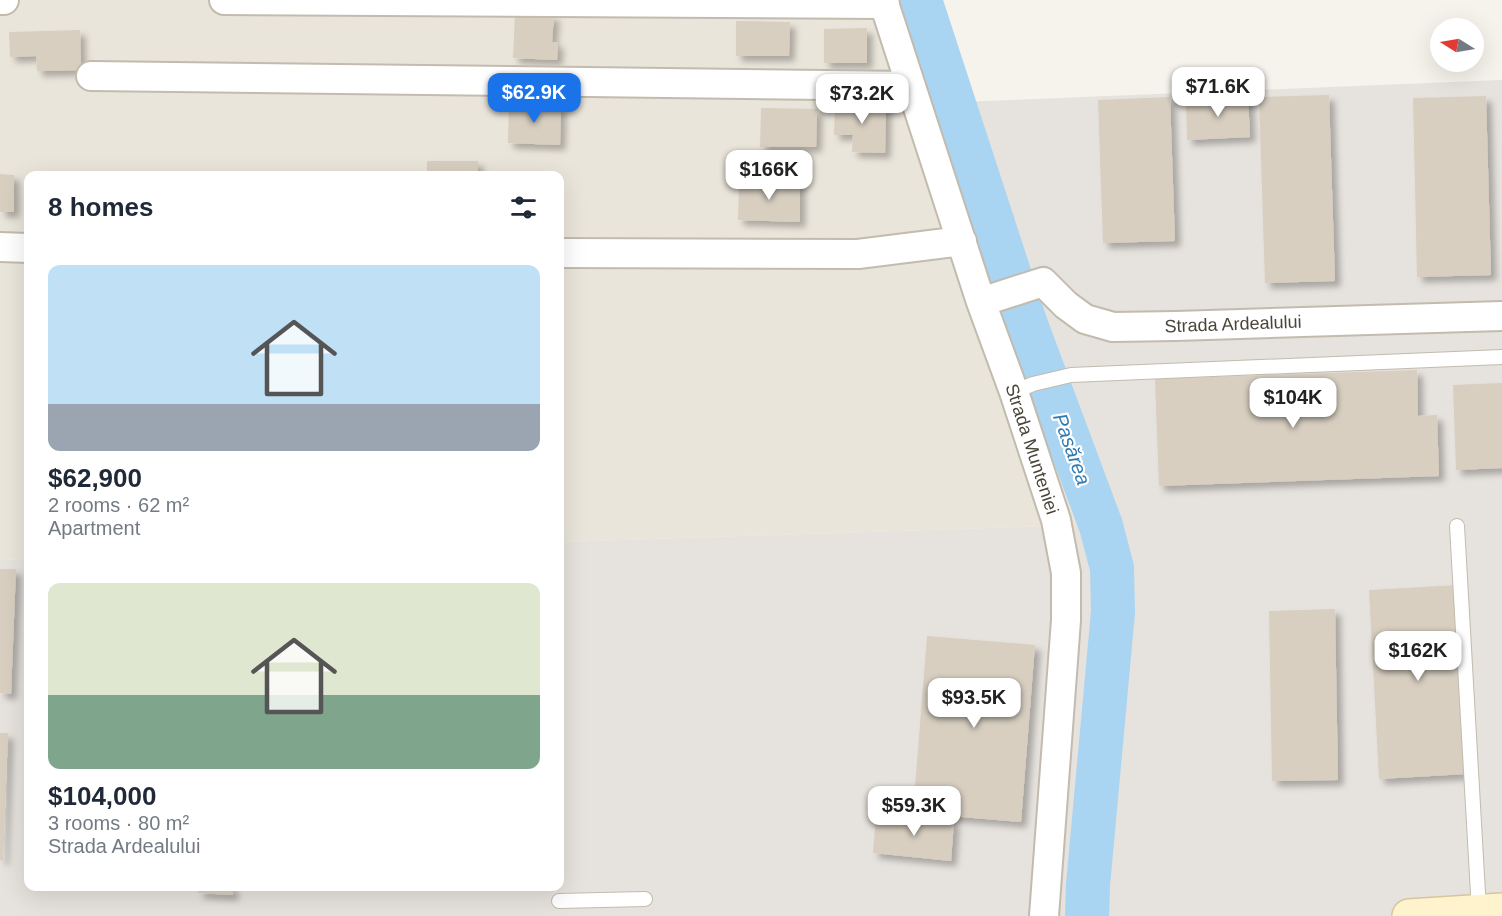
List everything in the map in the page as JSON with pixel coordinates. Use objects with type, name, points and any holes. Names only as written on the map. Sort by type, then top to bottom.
[{"type":"main road","points":[[1409,916],[1491,911]]},
{"type":"street","points":[[224,0],[884,2]]},
{"type":"street","name":"Strada Munteniei","points":[[884,2],[962,241],[989,299],[1023,388],[1056,520],[1066,573],[1066,620],[1044,916]]},
{"type":"street","points":[[91,76],[911,86]]},
{"type":"street","points":[[202,91],[491,98],[506,94],[516,81]]},
{"type":"street","points":[[564,253],[858,254],[962,241]]},
{"type":"street","points":[[0,248],[24,248]]},
{"type":"street","name":"Strada Ardealului","points":[[989,299],[1043,282],[1066,305],[1085,319],[1113,327],[1502,316]]},
{"type":"lane","points":[[1023,388],[1071,375],[1502,357]]},
{"type":"lane","points":[[1457,526],[1491,911]]},
{"type":"lane","points":[[559,901],[645,899]]},
{"type":"shaded area","points":[[0,0],[901,0],[1031,395],[1081,525],[564,542],[564,171],[24,171],[24,559],[0,560]]},
{"type":"shaded area","points":[[1502,80],[1502,916],[0,916],[0,560],[24,559],[24,891],[564,891],[564,542],[1081,525],[1031,395],[935,103]]},
{"type":"building","points":[[515,13],[554,15],[552,42],[558,43],[557,60],[513,58]]},
{"type":"building","points":[[736,21],[790,22],[789,56],[736,56]]},
{"type":"building","points":[[867,28],[867,63],[824,63],[824,29]]},
{"type":"building","points":[[80,30],[81,70],[37,71],[36,56],[10,57],[9,32]]},
{"type":"building","points":[[1329,95],[1335,281],[1265,283],[1259,97]]},
{"type":"building","points":[[1248,96],[1250,137],[1187,140],[1186,99]]},
{"type":"building","points":[[1486,96],[1491,275],[1417,277],[1413,98]]},
{"type":"building","points":[[1170,97],[1175,241],[1103,243],[1098,100]]},
{"type":"building","points":[[835,102],[886,103],[885,153],[852,152],[853,135],[834,135]]},
{"type":"building","points":[[509,103],[561,105],[560,145],[508,143]]},
{"type":"building","points":[[761,108],[817,109],[816,147],[760,147]]},
{"type":"building","points":[[427,161],[478,161],[478,171],[427,171]]},
{"type":"building","points":[[0,174],[14,175],[14,212],[0,212]]},
{"type":"building","points":[[739,181],[800,182],[800,222],[738,220]]},
{"type":"building","points":[[1417,370],[1418,416],[1437,415],[1439,476],[1159,486],[1155,379]]},
{"type":"building","points":[[1502,383],[1502,468],[1456,470],[1453,385]]},
{"type":"building","points":[[0,569],[16,569],[11,694],[0,693]]},
{"type":"building","points":[[1458,585],[1466,774],[1379,779],[1369,590]]},
{"type":"building","points":[[1335,609],[1338,780],[1272,781],[1269,611]]},
{"type":"building","points":[[927,636],[1035,645],[1021,822],[913,813]]},
{"type":"building","points":[[0,733],[8,733],[3,860],[0,860]]},
{"type":"building","points":[[876,814],[954,821],[951,861],[873,853]]},
{"type":"building","points":[[198,891],[233,891],[233,895],[198,893]]},
{"type":"waterway","name":"Pasărea","points":[[920,0],[1026,325],[1101,526],[1112,568],[1113,612],[1087,916]]}]
